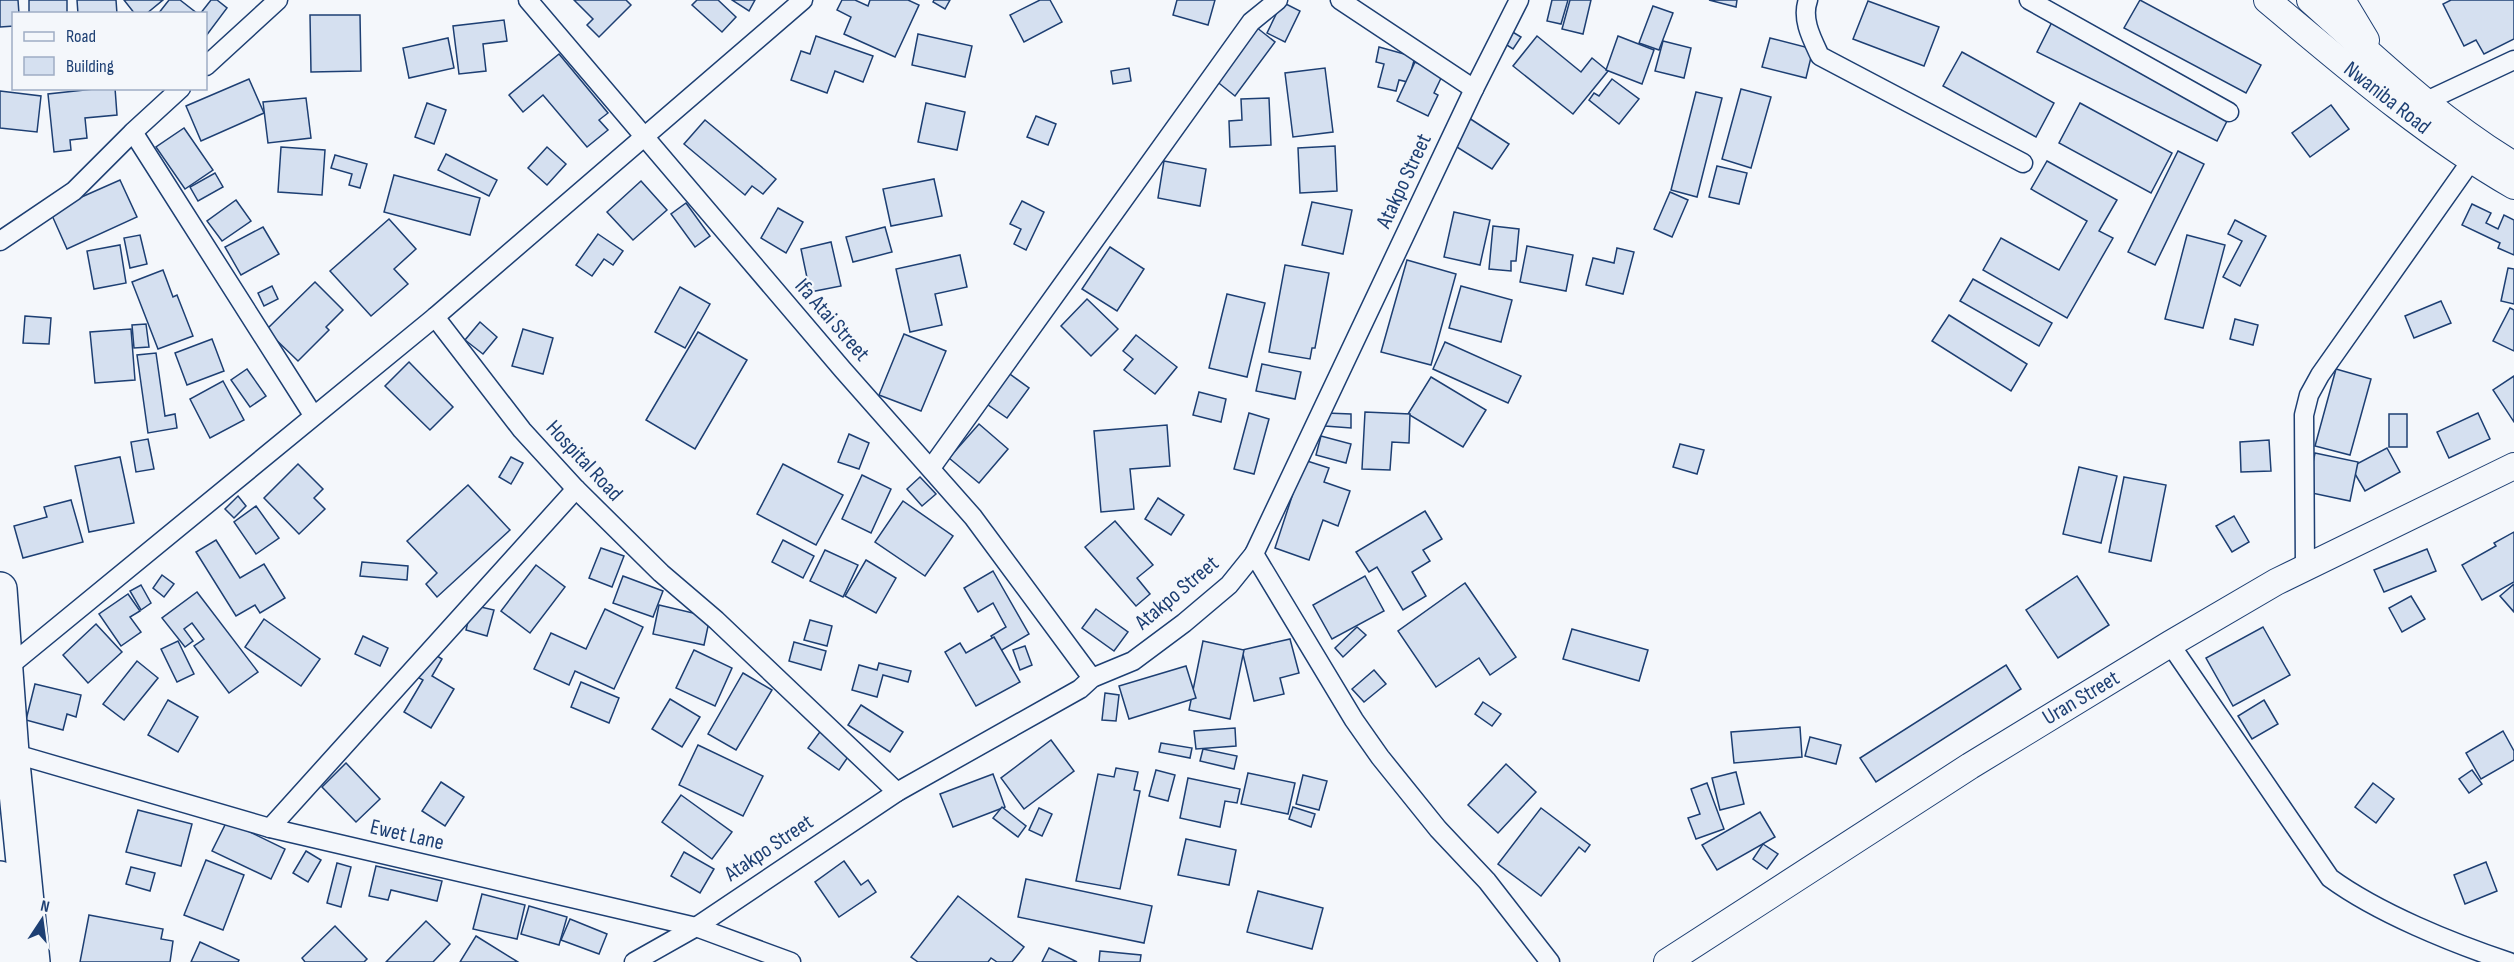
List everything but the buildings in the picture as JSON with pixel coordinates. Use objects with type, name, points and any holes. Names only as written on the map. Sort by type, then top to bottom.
[{"type":"highway","points":[[0,589],[12,753],[33,962]]},
{"type":"highway","points":[[0,878],[8,962]]},
{"type":"street","points":[[207,65],[278,0]]},
{"type":"street","name":"Ifa Atai Street","points":[[528,0],[643,137],[973,517],[1092,678]]},
{"type":"street","points":[[7,668],[435,317],[803,0]]},
{"type":"street","points":[[931,468],[1251,22],[1278,0]]},
{"type":"street","points":[[1340,0],[1474,89]]},
{"type":"street","name":"Atakpo Street","points":[[634,962],[696,927],[897,792],[1080,689],[1092,678],[1133,661],[1184,623],[1229,585],[1254,554],[1474,89],[1519,0]]},
{"type":"street","points":[[1808,0],[1805,9],[1807,24],[1820,56],[2023,163]]},
{"type":"street","points":[[2029,0],[2229,112]]},
{"type":"street","points":[[2310,0],[2382,65]]},
{"type":"street","points":[[2342,0],[2382,65],[2414,107],[2457,128],[2514,165]]},
{"type":"street","name":"Nwaniba Road","points":[[2279,5],[2414,107],[2471,161],[2514,186]]},
{"type":"street","points":[[2414,107],[2514,60]]},
{"type":"street","points":[[0,241],[74,191],[178,90]]},
{"type":"street","points":[[133,132],[313,415]]},
{"type":"street","points":[[2305,568],[2304,415],[2309,395],[2320,375],[2471,161]]},
{"type":"street","name":"Hospital Road","points":[[435,317],[522,430],[576,489],[661,573],[716,620],[897,792]]},
{"type":"street","name":"Uran Street","points":[[1667,962],[1970,766],[2170,644],[2276,582],[2514,466]]},
{"type":"street","points":[[270,828],[576,489]]},
{"type":"street","points":[[1254,554],[1354,720],[1380,757],[1438,829],[1487,881],[1550,962]]},
{"type":"street","points":[[2170,644],[2330,878],[2349,891],[2449,941],[2509,962]]},
{"type":"street","name":"Ewet Lane","points":[[12,753],[270,828],[696,927],[791,962]]}]
